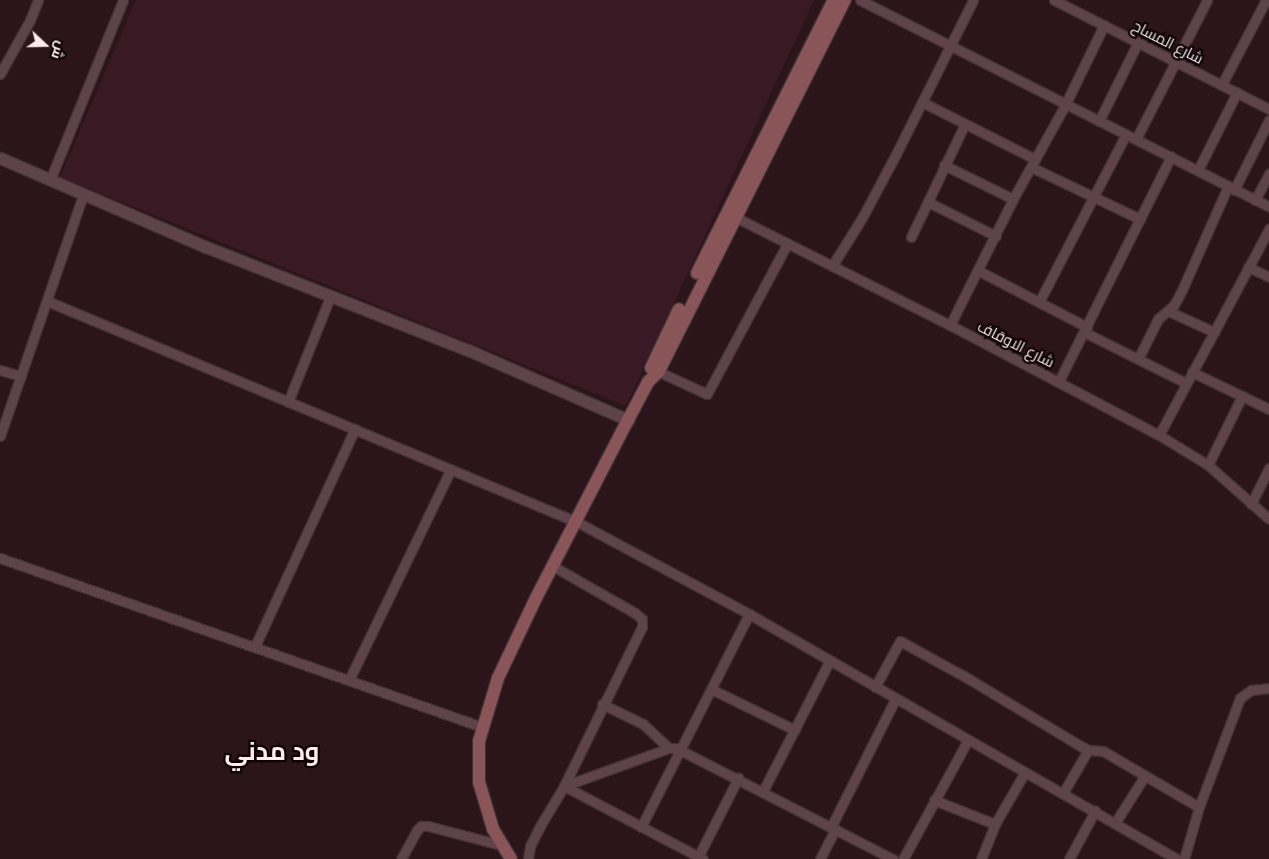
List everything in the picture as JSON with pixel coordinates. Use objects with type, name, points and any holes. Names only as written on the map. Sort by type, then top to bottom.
[{"type":"main road","points":[[655,370],[785,107],[834,0]]},
{"type":"main road","points":[[785,107],[844,0]]},
{"type":"main road","points":[[511,859],[501,845],[487,814],[480,782],[479,741],[482,726],[511,649],[628,420],[735,217],[761,155]]},
{"type":"street","points":[[0,74],[30,20],[38,0]]},
{"type":"street","points":[[50,180],[122,0]]},
{"type":"street","points":[[860,0],[1065,105],[1171,156],[1269,208]]},
{"type":"street","points":[[832,266],[862,218],[973,0]]},
{"type":"street","name":"شارع المساح","points":[[1054,0],[1268,107]]},
{"type":"street","points":[[1136,139],[1207,0]]},
{"type":"street","points":[[1222,84],[1266,0]]},
{"type":"street","points":[[950,325],[1014,199],[1065,105],[1104,25]]},
{"type":"street","points":[[1099,122],[1138,42]]},
{"type":"street","points":[[1198,170],[1237,92]]},
{"type":"street","points":[[922,102],[965,124],[1092,197],[1140,219]]},
{"type":"street","points":[[1138,359],[1158,319],[1174,305],[1231,188],[1269,120]]},
{"type":"street","points":[[911,237],[965,124]]},
{"type":"street","points":[[1039,302],[1126,134]]},
{"type":"street","points":[[1059,381],[1171,156]]},
{"type":"street","points":[[0,158],[83,195],[330,297],[468,350],[628,420]]},
{"type":"street","points":[[944,165],[1014,199]]},
{"type":"street","points":[[1255,200],[1269,174]]},
{"type":"street","points":[[0,436],[83,195]]},
{"type":"street","points":[[928,202],[996,236]]},
{"type":"street","name":"شارع الاوقاف","points":[[735,217],[1059,381],[1158,435],[1208,465],[1269,520]]},
{"type":"street","points":[[1158,435],[1269,229]]},
{"type":"street","points":[[655,370],[707,394],[787,244]]},
{"type":"street","points":[[1248,267],[1269,278]]},
{"type":"street","points":[[979,271],[1039,302],[1138,359],[1186,383]]},
{"type":"street","points":[[288,402],[330,297]]},
{"type":"street","points":[[47,301],[577,522],[750,614],[1176,859]]},
{"type":"street","points":[[1168,311],[1214,332]]},
{"type":"street","points":[[0,370],[21,376]]},
{"type":"street","points":[[1192,372],[1269,409]]},
{"type":"street","points":[[1208,465],[1242,396]]},
{"type":"street","points":[[255,646],[355,429]]},
{"type":"street","points":[[1251,504],[1269,468]]},
{"type":"street","points":[[349,680],[451,469]]},
{"type":"street","points":[[0,558],[482,726]]},
{"type":"street","points":[[528,859],[530,846],[564,786],[602,704],[642,626],[642,619],[553,566]]},
{"type":"street","points":[[641,826],[713,690],[750,614]]},
{"type":"street","points":[[875,687],[900,641],[969,679],[1088,750],[1103,751],[1144,777],[1199,807]]},
{"type":"street","points":[[763,792],[830,660]]},
{"type":"street","points":[[1184,859],[1199,807],[1240,698],[1245,693],[1268,686]]},
{"type":"street","points":[[713,690],[795,730]]},
{"type":"street","points":[[820,859],[896,698]]},
{"type":"street","points":[[602,704],[643,724],[669,748]]},
{"type":"street","points":[[903,859],[968,740]]},
{"type":"street","points":[[564,786],[669,748],[681,749],[887,858]]},
{"type":"street","points":[[1063,793],[1088,750]]},
{"type":"street","points":[[981,859],[995,824],[1025,772]]},
{"type":"street","points":[[1115,823],[1144,777]]},
{"type":"street","points":[[564,786],[700,858],[738,778]]},
{"type":"street","points":[[934,800],[995,824]]},
{"type":"street","points":[[1068,859],[1095,811]]},
{"type":"street","points":[[401,859],[421,826],[428,826],[501,845]]},
{"type":"shaded area","points":[[136,0],[814,0],[626,406],[60,177]]},
{"type":"district","name":"ود مدني","points":[[272,751]]}]
